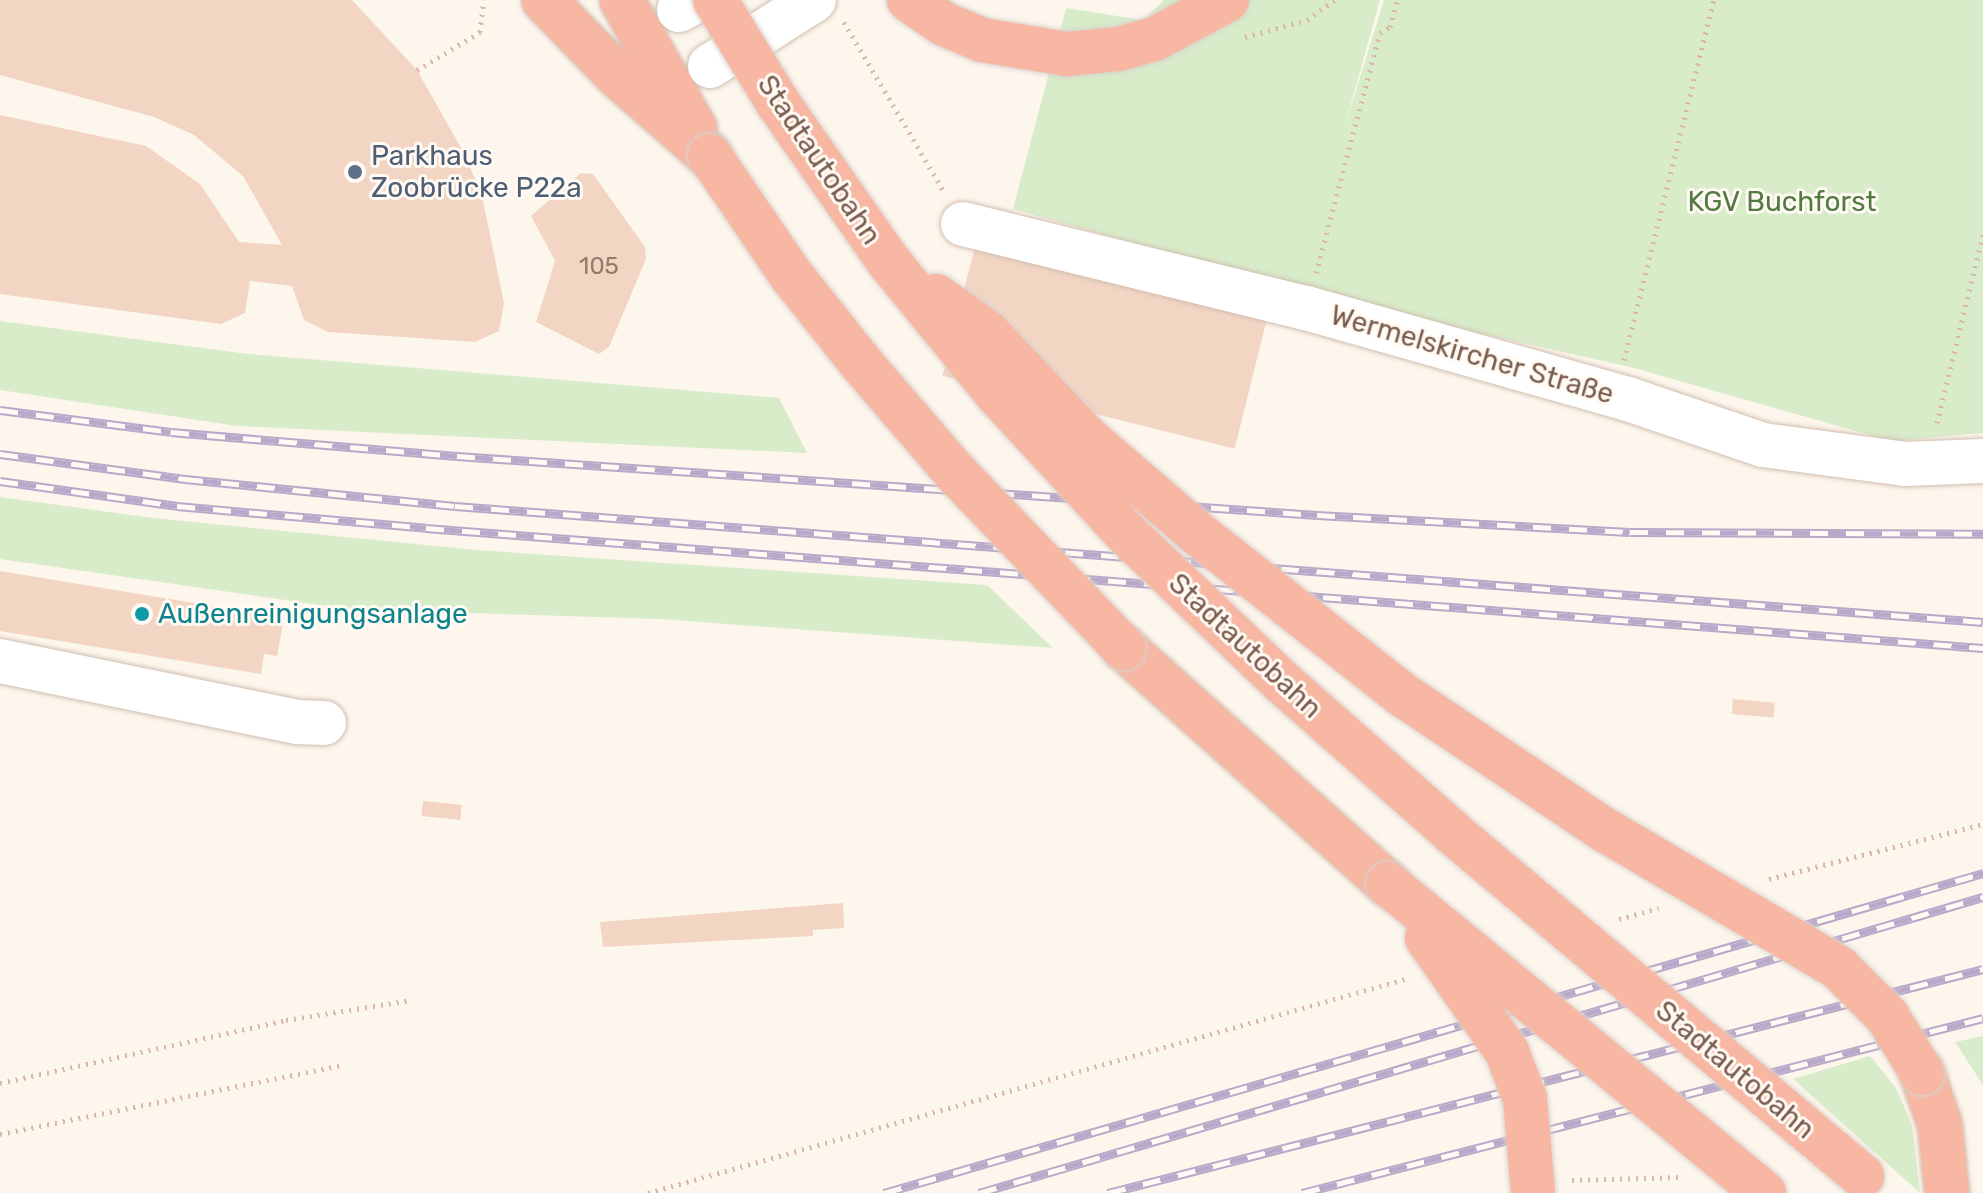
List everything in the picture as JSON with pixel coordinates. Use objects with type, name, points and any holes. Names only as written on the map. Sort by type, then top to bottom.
[{"type":"highway","points":[[544,0],[617,75],[710,156]]},
{"type":"highway","points":[[622,0],[710,156],[791,275],[954,471],[1124,648],[1388,884],[1764,1193]]},
{"type":"highway","points":[[909,0],[944,24],[982,40],[1067,54],[1119,49],[1155,39],[1227,0]]},
{"type":"highway","name":"Stadtautobahn","points":[[697,3],[778,103],[889,262],[998,395],[1184,591],[1453,833],[1881,1193]]},
{"type":"highway","points":[[889,262],[987,332],[1087,438],[1197,533],[1403,695],[1605,830],[1839,968],[1887,1016],[1922,1073],[1940,1125],[1947,1193]]},
{"type":"highway","points":[[1388,884],[1486,1017],[1507,1052],[1525,1099],[1550,1187]]},
{"type":"street","points":[[710,66],[826,7]]},
{"type":"street","name":"Wermelskircher Straße","points":[[963,224],[1306,308],[1616,396],[1763,445],[1928,463],[1983,461]]},
{"type":"street","points":[[0,661],[324,723]]},
{"type":"path","points":[[417,70],[480,32],[484,0]]},
{"type":"path","points":[[1306,308],[1380,33],[1390,27],[1397,0]]},
{"type":"path","points":[[1616,396],[1714,0]]},
{"type":"path","points":[[826,7],[963,224]]},
{"type":"path","points":[[1928,463],[1983,234]]},
{"type":"path","points":[[1752,884],[1983,824]]},
{"type":"path","points":[[1614,920],[1675,904]]},
{"type":"path","points":[[648,1193],[1414,976]]},
{"type":"path","points":[[0,1083],[286,1020],[411,1000]]},
{"type":"path","points":[[0,1134],[342,1065]]},
{"type":"path","points":[[1550,1187],[1695,1178]]},
{"type":"green space","name":"KGV Buchforst","points":[[1164,0],[1380,0],[1344,129],[1384,0],[1983,0],[1983,433],[1891,441],[1634,368],[1358,306],[1013,209],[1066,8],[1143,20]]},
{"type":"green space","points":[[0,321],[248,354],[779,398],[807,453],[237,426],[0,390]]},
{"type":"green space","points":[[0,497],[153,518],[476,550],[987,585],[1053,648],[660,619],[348,609],[0,559]]},
{"type":"green space","points":[[1983,1036],[1983,1085],[1955,1042]]},
{"type":"green space","points":[[1870,1056],[1896,1088],[1912,1125],[1920,1193],[1793,1079]]},
{"type":"building","name":"Parkhaus Zoobrücke P22a","points":[[0,0],[352,0],[417,70],[465,155],[482,196],[504,303],[499,331],[475,342],[328,332],[304,320],[292,286],[250,281],[245,313],[221,324],[0,294],[0,115],[146,146],[200,184],[239,242],[282,245],[243,176],[194,135],[154,117],[0,75]]},
{"type":"building","points":[[581,173],[593,174],[645,247],[646,259],[609,347],[599,354],[536,322],[555,261],[531,216]]},
{"type":"building","points":[[975,246],[1267,319],[1235,449],[943,376]]},
{"type":"building","name":"Außenreinigungsanlage","points":[[0,571],[284,618],[277,656],[264,654],[261,674],[0,631]]},
{"type":"building","points":[[1733,699],[1775,703],[1774,718],[1732,714]]},
{"type":"building","points":[[423,801],[462,805],[460,820],[421,816]]},
{"type":"building","points":[[843,903],[844,928],[813,930],[813,936],[603,947],[600,922]]},
{"type":"railway","points":[[0,410],[171,432],[457,456],[1317,515],[1630,532],[1983,534]]},
{"type":"railway","points":[[0,454],[185,479],[455,506],[1983,622]]},
{"type":"railway","points":[[0,481],[177,506],[426,528],[1983,648]]},
{"type":"railway","points":[[884,1193],[1983,873]]},
{"type":"railway","points":[[979,1193],[1983,897]]},
{"type":"railway","points":[[1108,1193],[1983,969]]},
{"type":"railway","points":[[1302,1193],[1983,1018]]},
{"type":"place","name":"Parkhaus Zoobrücke P22a","points":[[355,172]]},
{"type":"place","name":"Außenreinigungsanlage","points":[[142,614]]}]
